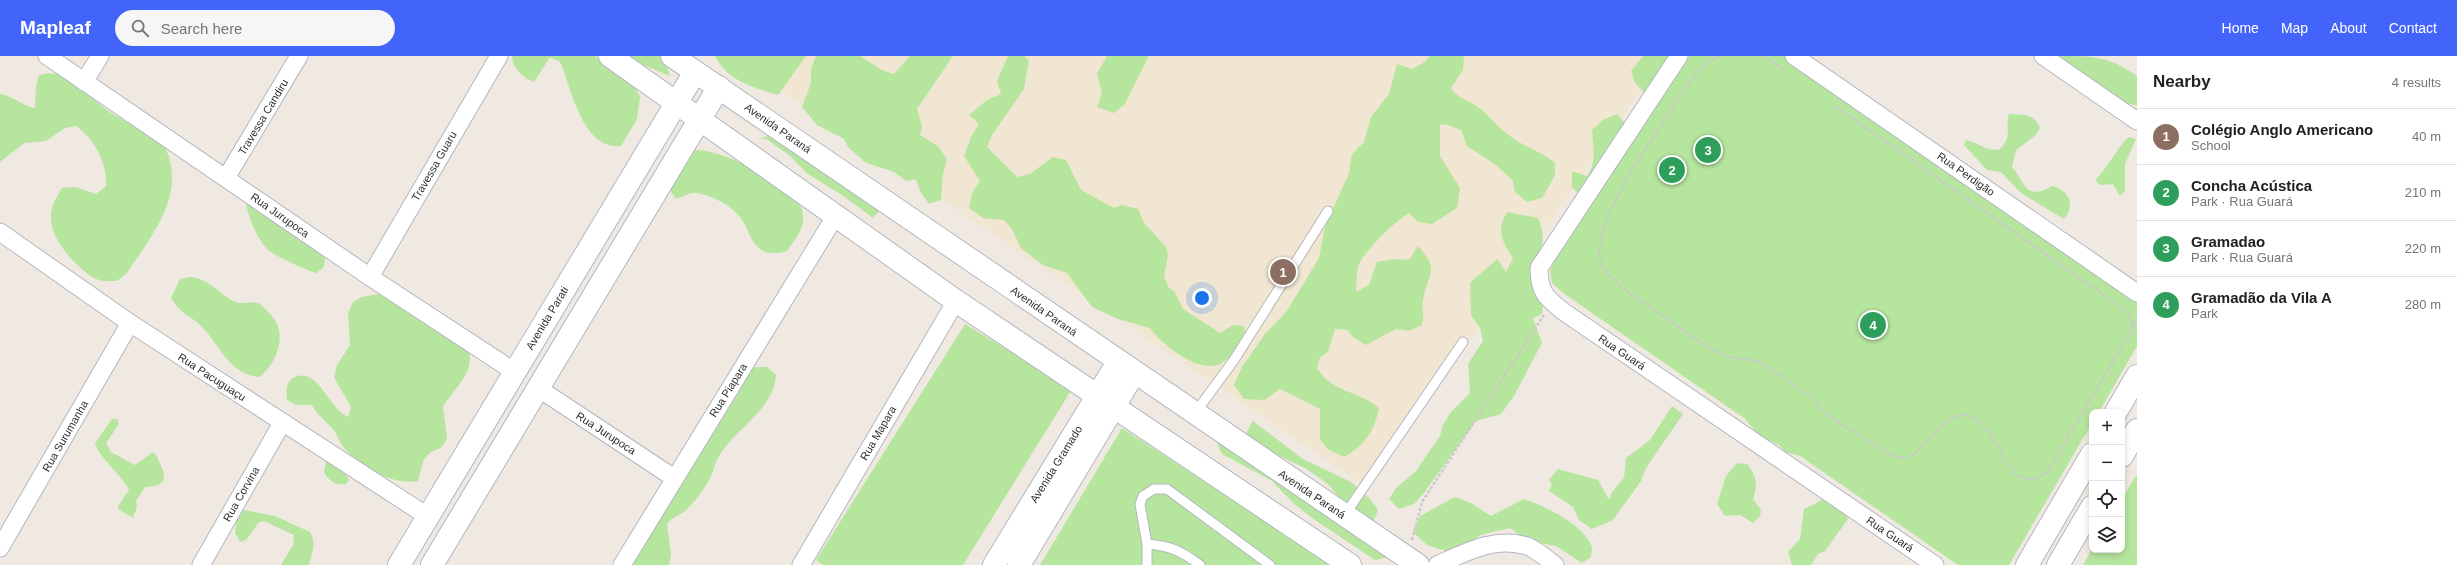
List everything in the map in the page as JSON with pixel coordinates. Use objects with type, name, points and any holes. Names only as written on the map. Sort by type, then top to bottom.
[{"type":"main road","points":[[610,56],[956,301],[1350,565]]},
{"type":"main road","name":"Avenida Paraná","points":[[672,56],[1126,368],[1414,562]]},
{"type":"main road","name":"Avenida Parati","points":[[399,565],[676,102],[696,72]]},
{"type":"main road","points":[[432,565],[698,119],[719,87]]},
{"type":"main road","name":"Avenida Gramado","points":[[994,565],[1106,401],[1126,368]]},
{"type":"main road","points":[[2118,409],[2137,376]]},
{"type":"main road","name":"Avenida Gramado","points":[[1019,565],[1106,401]]},
{"type":"main road","points":[[2125,451],[2137,430]]},
{"type":"main road","points":[[2027,565],[2089,459]]},
{"type":"main road","points":[[2058,565],[2089,512]]},
{"type":"street","name":"Rua Jurupoca","points":[[47,56],[370,277],[515,372]]},
{"type":"street","points":[[84,82],[100,56]]},
{"type":"street","name":"Travessa Candiru","points":[[226,178],[300,56]]},
{"type":"street","name":"Travessa Guaru","points":[[370,277],[499,56]]},
{"type":"street","name":"Rua Guará","points":[[1679,56],[1539,268],[1539,285],[1552,303],[1935,565]]},
{"type":"street","name":"Rua Perdigão","points":[[1794,56],[2137,293]]},
{"type":"street","points":[[2043,56],[2137,121]]},
{"type":"street","name":"Rua Piapara","points":[[622,565],[836,215]]},
{"type":"street","name":"Rua Pacuguaçu","points":[[1,235],[130,323],[427,516]]},
{"type":"street","name":"Rua Mapara","points":[[800,565],[956,301]]},
{"type":"street","name":"Rua Surumanha","points":[[0,548],[130,323]]},
{"type":"street","name":"Rua Jurupoca","points":[[538,388],[674,478]]},
{"type":"street","name":"Rua Corvina","points":[[201,565],[282,423]]},
{"type":"street","points":[[1437,565],[1474,548],[1503,542],[1528,547],[1555,565]]},
{"type":"lane","points":[[1194,414],[1234,360],[1328,211]]},
{"type":"lane","points":[[1344,516],[1463,342]]},
{"type":"lane","points":[[1147,565],[1147,544],[1140,504],[1143,496],[1154,490],[1167,489],[1270,565]]},
{"type":"lane","points":[[1147,544],[1166,546],[1179,550],[1200,565]]},
{"type":"path","points":[[1719,56],[1706,63],[1686,87],[1625,181],[1605,222],[1599,251],[1600,262],[1611,279],[1706,346],[1725,356],[1757,361],[1768,367],[1814,399],[1827,415],[1893,456],[1902,458],[1915,454],[1946,422],[1960,416],[1970,416],[1982,426],[2016,475],[2030,480],[2040,478],[2048,471],[2133,328],[2128,313],[1830,102]]},
{"type":"path","points":[[1764,56],[1787,73]]},
{"type":"path","points":[[1414,562],[1415,522],[1422,502],[1552,303]]},
{"type":"path","points":[[2133,325],[2137,324]]},
{"type":"shaded area","points":[[730,56],[1663,56],[1369,489]]},
{"type":"green space","points":[[512,56],[595,56],[621,71],[635,87],[640,97],[637,119],[621,146],[608,145],[597,138],[588,128],[580,116],[560,62],[550,57],[534,82],[526,78],[516,69]]},
{"type":"green space","points":[[622,56],[659,56],[666,63],[670,76]]},
{"type":"green space","points":[[715,56],[806,56],[778,95],[742,82],[726,72]]},
{"type":"green space","points":[[816,56],[860,56],[882,70],[894,74],[910,56],[953,56],[917,109],[922,126],[920,135],[939,147],[947,160],[943,175],[941,200],[929,204],[920,191],[916,179],[906,181],[894,172],[866,163],[848,147],[844,139],[817,125],[802,107],[811,83],[811,69]]},
{"type":"green space","points":[[1008,56],[1024,56],[1029,60],[1024,89],[992,135],[987,147],[1017,177],[1030,174],[1053,157],[1066,160],[1081,190],[1114,208],[1122,205],[1138,209],[1144,223],[1166,247],[1168,255],[1164,276],[1169,288],[1174,291],[1183,309],[1220,333],[1233,325],[1244,326],[1246,340],[1222,363],[1213,366],[1193,362],[1173,350],[1150,328],[1118,319],[1092,307],[1067,273],[1043,265],[1021,248],[1012,229],[1004,220],[983,218],[969,208],[972,193],[980,181],[964,156],[971,137],[979,124],[969,115],[987,100],[1001,94],[997,81]]},
{"type":"green space","points":[[1107,56],[1149,56],[1125,104],[1114,113],[1097,107],[1102,93],[1097,74]]},
{"type":"green space","points":[[1430,56],[1464,56],[1463,70],[1451,88],[1453,91],[1480,108],[1501,129],[1515,140],[1555,163],[1555,175],[1542,198],[1527,202],[1515,192],[1513,181],[1496,165],[1467,146],[1461,130],[1446,124],[1440,125],[1440,156],[1460,188],[1457,208],[1432,224],[1418,222],[1409,213],[1404,216],[1389,228],[1362,258],[1357,274],[1356,292],[1369,285],[1377,262],[1395,259],[1409,260],[1418,246],[1429,261],[1431,267],[1431,272],[1425,290],[1422,325],[1409,331],[1396,329],[1366,345],[1354,338],[1347,330],[1335,329],[1328,352],[1320,357],[1317,368],[1323,376],[1338,387],[1371,402],[1379,408],[1377,417],[1368,437],[1358,448],[1344,457],[1329,450],[1320,440],[1320,409],[1280,389],[1265,400],[1244,399],[1234,385],[1242,367],[1265,334],[1287,311],[1319,258],[1325,227],[1349,173],[1352,154],[1364,142],[1371,117],[1389,94],[1397,64],[1412,69],[1423,63]]},
{"type":"green space","points":[[1643,56],[1810,56],[1824,79],[1821,84],[2137,303],[2137,346],[2101,409],[2089,409],[2089,428],[2009,565],[1958,565],[1800,456],[1785,452],[1779,445],[1761,437],[1744,418],[1563,293],[1552,283],[1550,271],[1581,196],[1572,187],[1572,171],[1587,176],[1590,170],[1594,154],[1592,130],[1603,120],[1617,114],[1626,124],[1651,100],[1635,83],[1631,71]]},
{"type":"green space","points":[[2058,56],[2100,58],[2118,64],[2127,69],[2137,76],[2137,106],[2121,101]]},
{"type":"green space","points":[[50,73],[68,78],[76,83],[105,109],[163,143],[170,161],[172,179],[170,195],[164,212],[147,244],[126,274],[117,281],[99,280],[89,275],[67,254],[52,227],[52,207],[62,188],[75,187],[96,194],[106,186],[106,177],[102,160],[89,138],[76,126],[65,128],[46,141],[24,143],[0,162],[0,94],[35,108],[36,86],[39,75]]},
{"type":"green space","points":[[2009,114],[2032,117],[2038,123],[2040,128],[2036,135],[2016,150],[2012,167],[2023,184],[2031,191],[2036,192],[2052,186],[2063,191],[2070,203],[2068,214],[2064,219],[2021,193],[2001,172],[1987,170],[1964,145],[1966,140],[1991,150],[2000,149],[2007,140],[2007,124]]},
{"type":"green space","points":[[772,134],[882,208],[873,218],[842,195],[808,174],[789,155],[766,139],[760,139]]},
{"type":"green space","points":[[2129,137],[2136,139],[2125,164],[2125,191],[2120,196],[2113,184],[2100,185],[2095,180],[2124,141]]},
{"type":"green space","points":[[698,150],[713,152],[740,162],[764,177],[799,203],[802,210],[803,222],[799,234],[787,251],[768,253],[761,250],[754,243],[744,223],[736,212],[718,200],[697,193],[689,194],[676,199],[669,189],[687,152]]},
{"type":"green space","points":[[246,202],[256,205],[319,248],[325,257],[324,267],[316,273],[291,263],[268,250],[260,241],[254,228],[248,214]]},
{"type":"green space","points":[[1507,212],[1538,218],[1541,226],[1543,240],[1542,246],[1532,274],[1544,297],[1542,314],[1533,318],[1542,343],[1514,396],[1501,414],[1476,421],[1423,494],[1414,504],[1399,509],[1389,499],[1396,488],[1416,471],[1440,436],[1443,425],[1451,412],[1470,393],[1468,364],[1483,341],[1480,328],[1471,315],[1470,283],[1497,259],[1506,272],[1513,258],[1503,241],[1501,230]]},
{"type":"green space","points":[[191,277],[205,281],[233,301],[239,303],[255,302],[259,304],[275,321],[279,329],[279,346],[272,363],[260,377],[241,371],[233,365],[203,328],[182,312],[175,304],[171,298],[180,279]]},
{"type":"green space","points":[[384,293],[468,349],[470,357],[467,372],[443,406],[447,438],[442,447],[431,452],[424,459],[418,481],[399,481],[378,474],[352,456],[345,449],[334,430],[319,415],[312,405],[296,405],[287,400],[287,388],[289,382],[293,378],[302,375],[309,377],[316,382],[340,412],[348,417],[351,407],[334,377],[337,365],[350,345],[348,313],[353,302],[362,297]]},
{"type":"green space","points":[[965,324],[1072,389],[963,565],[823,565],[816,560]]},
{"type":"green space","points":[[755,367],[767,367],[776,375],[773,388],[761,409],[726,446],[719,456],[709,481],[693,503],[667,524],[671,555],[669,565],[623,565],[672,500],[716,425],[738,394],[747,373]]},
{"type":"green space","points":[[1672,406],[1683,414],[1646,468],[1641,481],[1613,520],[1592,529],[1579,520],[1573,507],[1549,491],[1552,485],[1549,480],[1558,469],[1598,480],[1609,500],[1612,492],[1624,478],[1626,458],[1650,440]]},
{"type":"green space","points":[[112,419],[117,419],[119,424],[106,443],[111,452],[135,465],[153,452],[157,457],[163,471],[164,476],[162,482],[159,485],[145,487],[136,501],[137,507],[133,518],[118,509],[118,506],[129,490],[97,449],[95,443]]},
{"type":"green space","points":[[1253,421],[1303,459],[1351,482],[1370,499],[1378,510],[1373,522],[1346,506],[1328,484],[1305,468],[1267,450],[1246,433]]},
{"type":"green space","points":[[1122,428],[1332,565],[1040,565]]},
{"type":"green space","points":[[1216,441],[1228,445],[1389,557],[1375,560],[1312,518],[1292,502],[1272,481],[1222,454]]},
{"type":"green space","points":[[329,461],[343,471],[349,480],[346,484],[336,483],[330,480],[326,475],[324,472],[326,462]]},
{"type":"green space","points":[[1737,463],[1747,464],[1755,477],[1756,489],[1753,499],[1761,510],[1760,516],[1753,523],[1740,515],[1725,516],[1717,504],[1726,476]]},
{"type":"green space","points":[[2137,474],[2137,565],[2083,565],[2090,553],[2125,553],[2125,494]]},
{"type":"green space","points":[[1455,497],[1471,503],[1491,516],[1524,499],[1542,506],[1572,523],[1580,530],[1592,546],[1591,557],[1582,563],[1556,546],[1528,541],[1510,528],[1480,535],[1466,547],[1449,552],[1427,545],[1413,532],[1420,516]]},
{"type":"green space","points":[[1826,498],[1839,501],[1848,519],[1825,551],[1818,554],[1811,565],[1792,565],[1788,552],[1800,539],[1804,509]]},
{"type":"green space","points":[[244,510],[275,516],[310,532],[314,544],[309,565],[281,565],[293,545],[294,535],[264,521],[259,522],[246,540],[240,542],[235,533],[237,517]]},
{"type":"place","name":"Gramadao","points":[[1708,150]]},
{"type":"place","name":"Concha Acústica","points":[[1672,170]]},
{"type":"place","name":"Colégio Anglo Americano","points":[[1283,272]]},
{"type":"place","name":"Gramadão da Vila A","points":[[1873,325]]}]
